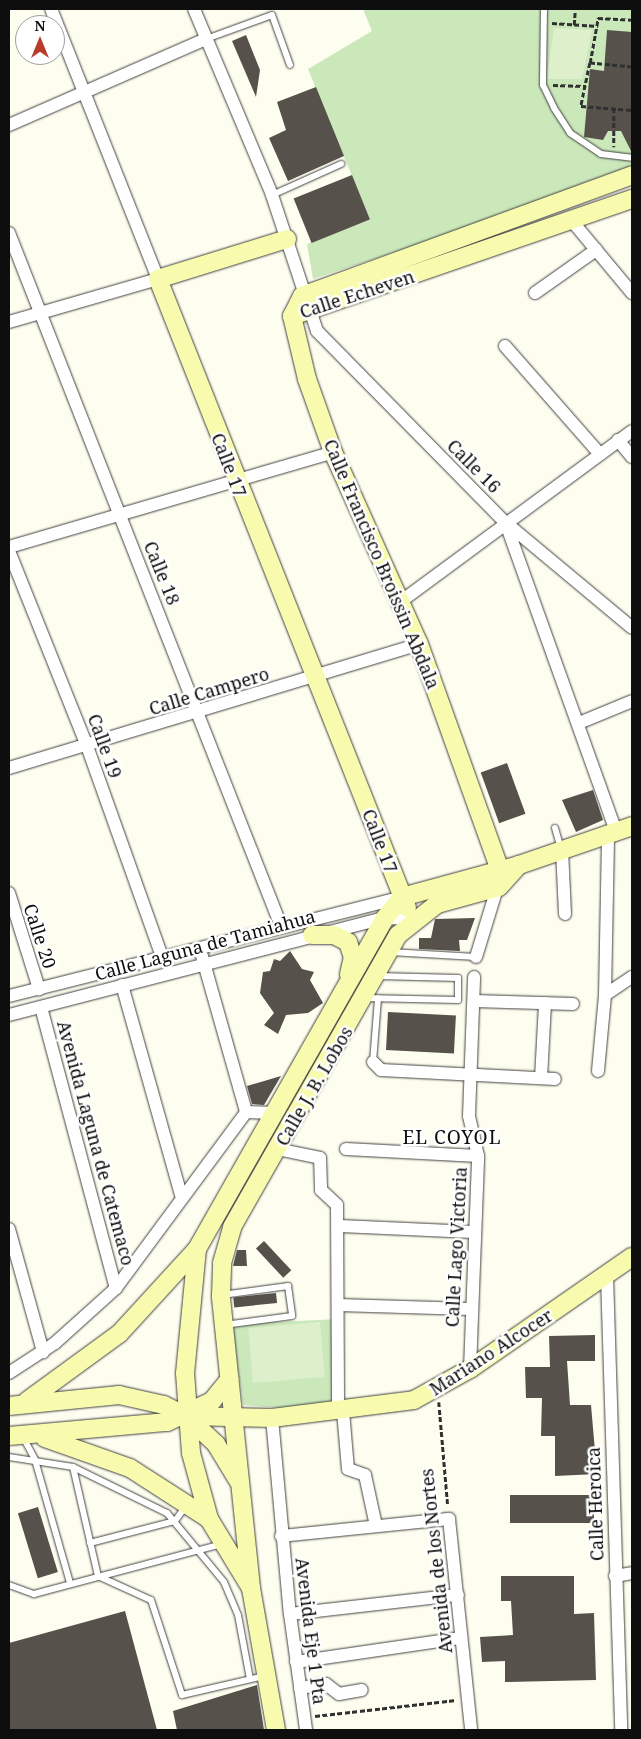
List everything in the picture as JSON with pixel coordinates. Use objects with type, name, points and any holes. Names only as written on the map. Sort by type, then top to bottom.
[{"type":"main road","name":"Calle Echeven","points":[[300,308],[429,250],[632,175]]},
{"type":"main road","name":"Calle Echeven","points":[[300,308],[436,268],[632,199]]},
{"type":"main road","points":[[158,279],[287,238]]},
{"type":"main road","points":[[429,250],[436,268]]},
{"type":"main road","name":"Calle 17","points":[[158,279],[234,483],[317,676],[412,919]]},
{"type":"main road","name":"Calle Francisco Broissin Abdala","points":[[300,308],[307,379],[333,452],[420,644],[499,867]]},
{"type":"main road","points":[[402,897],[499,867],[519,865],[619,830]]},
{"type":"main road","points":[[499,887],[519,865]]},
{"type":"main road","name":"Calle J. B. Lobos","points":[[251,1588],[236,1419],[221,1296],[222,1263],[232,1227],[277,1149],[371,998],[376,976],[389,952],[412,919],[437,904],[499,887]]},
{"type":"main road","name":"Calle J. B. Lobos","points":[[197,1249],[385,918],[402,897]]},
{"type":"main road","points":[[312,935],[334,935],[348,942],[352,957],[346,988]]},
{"type":"main road","points":[[27,1401],[118,1334],[197,1249]]},
{"type":"main road","points":[[197,1249],[185,1373],[186,1416],[209,1519],[251,1588],[269,1675],[276,1730]]},
{"type":"main road","name":"Mariano Alcocer","points":[[186,1416],[236,1419],[272,1418],[340,1412],[414,1400],[470,1369],[632,1257]]},
{"type":"main road","points":[[16,1436],[166,1422],[186,1416],[212,1401],[230,1379]]},
{"type":"main road","points":[[9,1406],[27,1401],[119,1394],[142,1397],[186,1416],[216,1444],[243,1492]]},
{"type":"main road","points":[[16,1436],[99,1454],[130,1468],[209,1519]]},
{"type":"street","name":"Calle 17","points":[[51,9],[158,279]]},
{"type":"street","name":"Calle Francisco Broissin Abdala","points":[[194,9],[272,195],[287,238],[300,308]]},
{"type":"street","points":[[9,125],[84,90],[206,39]]},
{"type":"street","points":[[572,220],[632,293]]},
{"type":"street","name":"Calle 18","points":[[9,233],[120,516],[200,712],[281,926]]},
{"type":"street","points":[[535,293],[596,250]]},
{"type":"street","points":[[9,322],[158,279]]},
{"type":"street","name":"Calle 16","points":[[300,308],[335,353],[505,522],[632,628]]},
{"type":"street","points":[[505,346],[600,454]]},
{"type":"street","points":[[400,602],[505,522],[632,431]]},
{"type":"street","points":[[618,440],[632,457]]},
{"type":"street","points":[[9,549],[333,452]]},
{"type":"street","points":[[505,522],[619,830],[598,1071]]},
{"type":"street","name":"Calle 19","points":[[9,549],[88,746],[162,957]]},
{"type":"street","name":"Calle Campero","points":[[9,768],[88,746],[420,644]]},
{"type":"street","points":[[579,722],[632,701]]},
{"type":"street","points":[[562,850],[565,914]]},
{"type":"street","points":[[476,957],[499,887],[499,867]]},
{"type":"street","name":"Calle 20","points":[[9,893],[39,988]]},
{"type":"street","name":"Calle Laguna de Tamiahua","points":[[9,996],[402,897]]},
{"type":"street","name":"Calle Laguna de Tamiahua","points":[[9,1015],[312,935],[385,918],[412,919]]},
{"type":"street","points":[[200,949],[246,1112]]},
{"type":"street","name":"Calle Lago Victoria","points":[[470,1369],[470,1309],[478,1156],[469,1116],[474,977]]},
{"type":"street","points":[[605,995],[632,977]]},
{"type":"street","points":[[122,985],[181,1195]]},
{"type":"street","points":[[474,1001],[573,1004]]},
{"type":"street","points":[[541,1078],[545,1003]]},
{"type":"street","name":"Avenida Laguna de Catemaco","points":[[41,1006],[116,1288]]},
{"type":"street","points":[[373,1062],[381,1070],[555,1079]]},
{"type":"street","points":[[246,1112],[274,1113]]},
{"type":"street","points":[[9,1373],[44,1352],[116,1288],[181,1195],[246,1112]]},
{"type":"street","points":[[277,1149],[320,1158],[322,1190],[337,1205],[340,1226],[338,1305],[340,1412],[348,1469],[365,1475],[376,1526]]},
{"type":"street","points":[[346,1149],[478,1156]]},
{"type":"street","points":[[340,1226],[473,1232]]},
{"type":"street","points":[[9,1229],[44,1352]]},
{"type":"street","name":"Calle Heroica","points":[[606,1276],[621,1730]]},
{"type":"street","points":[[338,1305],[470,1309]]},
{"type":"street","name":"Avenida Eje 1 Pta","points":[[272,1418],[281,1536],[305,1724]]},
{"type":"street","points":[[281,1536],[449,1519]]},
{"type":"street","name":"Avenida de los Nortes","points":[[449,1519],[471,1730]]},
{"type":"street","points":[[615,1576],[632,1574]]},
{"type":"street","points":[[290,1614],[458,1595]]},
{"type":"street","points":[[296,1662],[461,1638]]},
{"type":"street","points":[[300,1688],[326,1684],[339,1694],[362,1690]]},
{"type":"lane","points":[[544,9],[543,85],[570,132],[600,154],[632,158]]},
{"type":"lane","points":[[206,39],[272,15],[290,65]]},
{"type":"lane","points":[[272,195],[341,164]]},
{"type":"lane","points":[[556,828],[562,850]]},
{"type":"lane","points":[[389,952],[476,957]]},
{"type":"lane","points":[[373,1062],[371,998],[458,1000],[458,978],[376,976]]},
{"type":"lane","points":[[221,1296],[288,1286],[292,1316],[232,1324]]},
{"type":"lane","points":[[16,1436],[35,1460],[70,1583]]},
{"type":"lane","points":[[9,1457],[73,1467],[137,1496],[175,1521],[224,1582],[238,1615],[250,1678]]},
{"type":"lane","points":[[73,1467],[98,1576]]},
{"type":"lane","points":[[90,1543],[175,1521],[187,1505]]},
{"type":"lane","points":[[9,1586],[34,1594],[223,1543]]},
{"type":"lane","points":[[98,1576],[152,1600],[182,1695],[269,1675]]},
{"type":"path","points":[[574,25],[575,9]]},
{"type":"path","points":[[632,20],[598,18],[598,26],[581,106],[632,110]]},
{"type":"path","points":[[545,23],[598,26]]},
{"type":"path","points":[[590,63],[632,67]]},
{"type":"path","points":[[543,85],[584,86]]},
{"type":"path","points":[[614,108],[614,156]]},
{"type":"path","name":"Avenida de los Nortes","points":[[438,1388],[449,1519]]},
{"type":"path","points":[[305,1724],[468,1699]]},
{"type":"green space","points":[[363,9],[632,9],[632,174],[313,279],[307,244],[370,220],[308,69],[372,31]]},
{"type":"green space","points":[[554,28],[592,30],[582,79],[547,79]]},
{"type":"green space","points":[[339,1319],[338,1413],[243,1405],[232,1324]]},
{"type":"green space","points":[[320,1322],[325,1377],[253,1383],[248,1328]]},
{"type":"building","points":[[607,30],[632,32],[632,153],[621,131],[608,131],[603,140],[584,137],[590,69],[604,71]]},
{"type":"building","points":[[246,35],[260,70],[256,97],[232,41]]},
{"type":"building","points":[[316,87],[344,156],[288,181],[269,138],[286,130],[277,102]]},
{"type":"building","points":[[352,175],[370,220],[312,243],[294,199]]},
{"type":"building","points":[[507,763],[525,814],[499,823],[481,773]]},
{"type":"building","points":[[593,790],[603,820],[576,832],[562,800]]},
{"type":"building","points":[[475,918],[467,940],[459,940],[460,951],[419,949],[419,938],[431,938],[435,919]]},
{"type":"building","points":[[290,951],[302,969],[314,972],[310,980],[323,1003],[308,1013],[286,1015],[278,1034],[264,1025],[274,1013],[260,993],[263,972],[270,971],[274,959],[280,961]]},
{"type":"building","points":[[388,1012],[456,1016],[454,1054],[386,1050]]},
{"type":"building","points":[[281,1076],[264,1105],[252,1104],[247,1086]]},
{"type":"building","points":[[264,1241],[291,1270],[283,1278],[256,1249]]},
{"type":"building","points":[[237,1250],[246,1250],[247,1266],[233,1266]]},
{"type":"building","points":[[276,1293],[277,1303],[234,1307],[233,1297]]},
{"type":"building","points":[[595,1335],[595,1361],[567,1361],[570,1405],[591,1405],[597,1474],[555,1476],[555,1436],[541,1436],[542,1398],[526,1398],[525,1367],[550,1367],[549,1336]]},
{"type":"building","points":[[510,1495],[594,1495],[594,1523],[510,1523]]},
{"type":"building","points":[[38,1507],[58,1572],[38,1578],[18,1513]]},
{"type":"building","points":[[501,1576],[574,1576],[574,1614],[594,1613],[596,1680],[505,1682],[505,1661],[482,1662],[480,1637],[513,1635],[511,1601],[501,1601]]},
{"type":"building","points":[[125,1611],[157,1730],[9,1730],[9,1643]]},
{"type":"building","points":[[257,1685],[264,1730],[177,1730],[173,1711]]},
{"type":"district","name":"EL COYOL","points":[[452,1138]]}]
